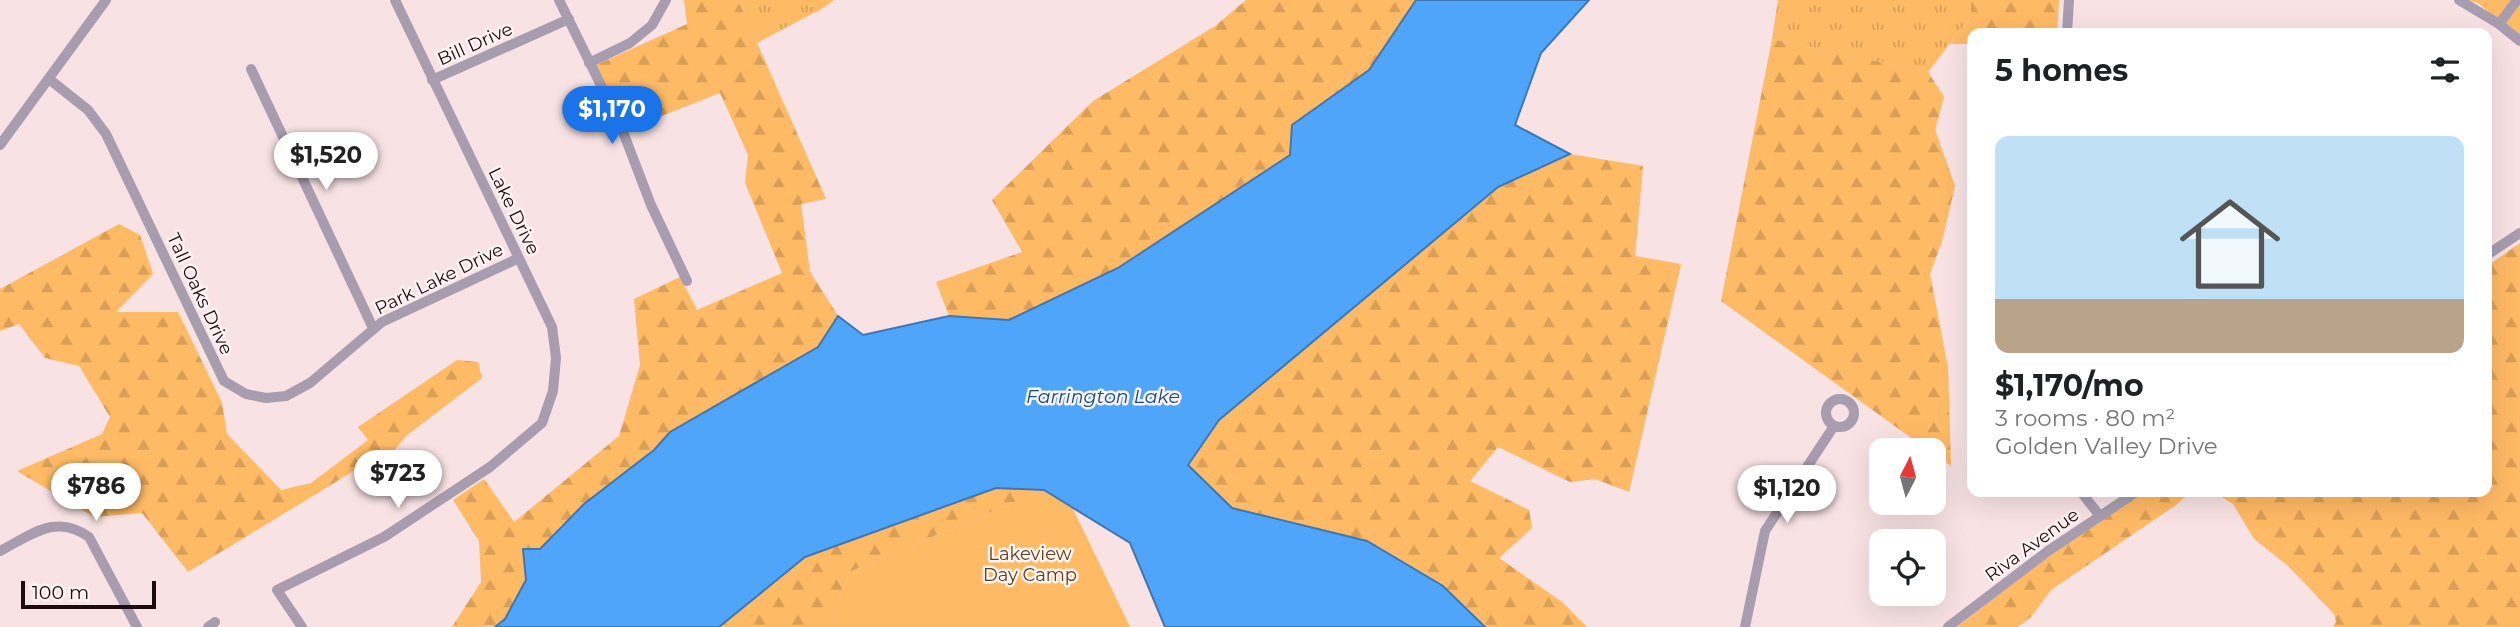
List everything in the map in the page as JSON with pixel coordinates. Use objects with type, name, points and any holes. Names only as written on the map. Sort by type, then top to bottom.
[{"type":"street","points":[[0,145],[106,0]]},
{"type":"street","name":"Lake Drive","points":[[302,627],[277,590],[384,537],[489,467],[542,423],[552,391],[556,358],[552,327],[395,0]]},
{"type":"street","points":[[559,0],[620,124],[651,205],[687,281]]},
{"type":"street","points":[[589,63],[631,43],[652,25],[666,0]]},
{"type":"street","points":[[2067,28],[2069,0]]},
{"type":"street","points":[[2459,0],[2499,24],[2520,41]]},
{"type":"street","points":[[2499,24],[2517,0]]},
{"type":"street","name":"Bill Drive","points":[[432,80],[569,19]]},
{"type":"street","points":[[251,69],[373,328]]},
{"type":"street","name":"Tall Oaks Drive","points":[[49,79],[88,110],[106,134],[224,381],[246,394],[265,398],[286,396],[310,383],[373,328]]},
{"type":"street","points":[[2492,252],[2520,233]]},
{"type":"street","name":"Park Lake Drive","points":[[373,328],[519,258]]},
{"type":"street","points":[[1745,627],[1765,531],[1834,426]]},
{"type":"street","points":[[2085,497],[2100,516]]},
{"type":"street","name":"Riva Avenue","points":[[1948,627],[2048,551],[2128,497]]},
{"type":"street","points":[[0,551],[47,527],[63,525],[78,530],[89,537],[137,627]]},
{"type":"green space","points":[[684,0],[738,0],[826,199],[801,204],[810,272],[838,316],[818,347],[670,432],[639,462],[571,516],[542,548],[509,613],[502,621],[495,626],[452,627],[481,582],[479,541],[453,500],[484,479],[514,522],[619,436],[640,365],[634,299],[680,277],[697,310],[782,273],[745,183],[748,155],[720,93],[626,130],[596,65],[687,24]]},
{"type":"green space","points":[[738,0],[834,0],[757,43]]},
{"type":"green space","points":[[1246,0],[1416,0],[1369,70],[1292,125],[1291,155],[1118,268],[1009,321],[949,316],[936,282],[1022,252],[992,200],[1093,101],[1215,26]]},
{"type":"green space","points":[[1778,0],[1971,0],[1971,16],[1928,72],[1772,39]]},
{"type":"green space","points":[[1971,0],[2059,0],[2057,28],[1967,28],[1967,44],[1950,44],[1971,16]]},
{"type":"green space","points":[[2467,0],[2520,0],[2520,40],[2478,3]]},
{"type":"green space","points":[[1772,39],[1928,72],[1944,97],[1935,130],[1955,186],[1942,241],[1930,274],[1948,368],[1951,466],[1946,462],[1946,438],[1911,438],[1721,301]]},
{"type":"green space","points":[[1570,154],[1643,166],[1635,256],[1681,264],[1629,492],[1595,479],[1570,482],[1498,447],[1470,481],[1529,510],[1532,528],[1499,558],[1562,602],[1587,627],[1485,627],[1443,586],[1367,541],[1232,508],[1188,465],[1219,420],[1498,187]]},
{"type":"green space","points":[[119,224],[140,235],[153,274],[116,312],[178,312],[222,403],[227,434],[281,490],[311,483],[368,440],[358,427],[457,360],[478,362],[482,378],[406,436],[384,463],[370,461],[188,572],[142,513],[94,517],[17,471],[102,434],[110,417],[79,366],[45,358],[19,324],[0,331],[0,289]]},
{"type":"green space","points":[[2520,243],[2520,627],[2333,627],[2336,622],[2334,614],[2288,566],[2254,539],[2233,504],[2221,497],[2492,497],[2492,263]]},
{"type":"green space","points":[[996,488],[1043,490],[850,572],[829,627],[719,627],[805,557]]},
{"type":"green space","name":"Lakeview Day Camp","points":[[1043,490],[1073,509],[1130,627],[829,627],[850,572]]},
{"type":"green space","points":[[2135,497],[2185,497],[2051,590],[2031,617],[2018,627],[1957,627],[2068,541]]},
{"type":"water","name":"Farrington Lake","points":[[1416,0],[1589,0],[1541,53],[1515,125],[1570,154],[1498,187],[1219,420],[1188,465],[1232,508],[1367,541],[1443,586],[1485,627],[1165,627],[1130,543],[1044,490],[996,488],[805,557],[719,627],[495,627],[505,619],[526,580],[523,549],[540,549],[584,504],[654,450],[670,432],[818,347],[838,316],[863,335],[949,316],[1009,320],[1118,268],[1290,155],[1292,125],[1369,70]]}]
